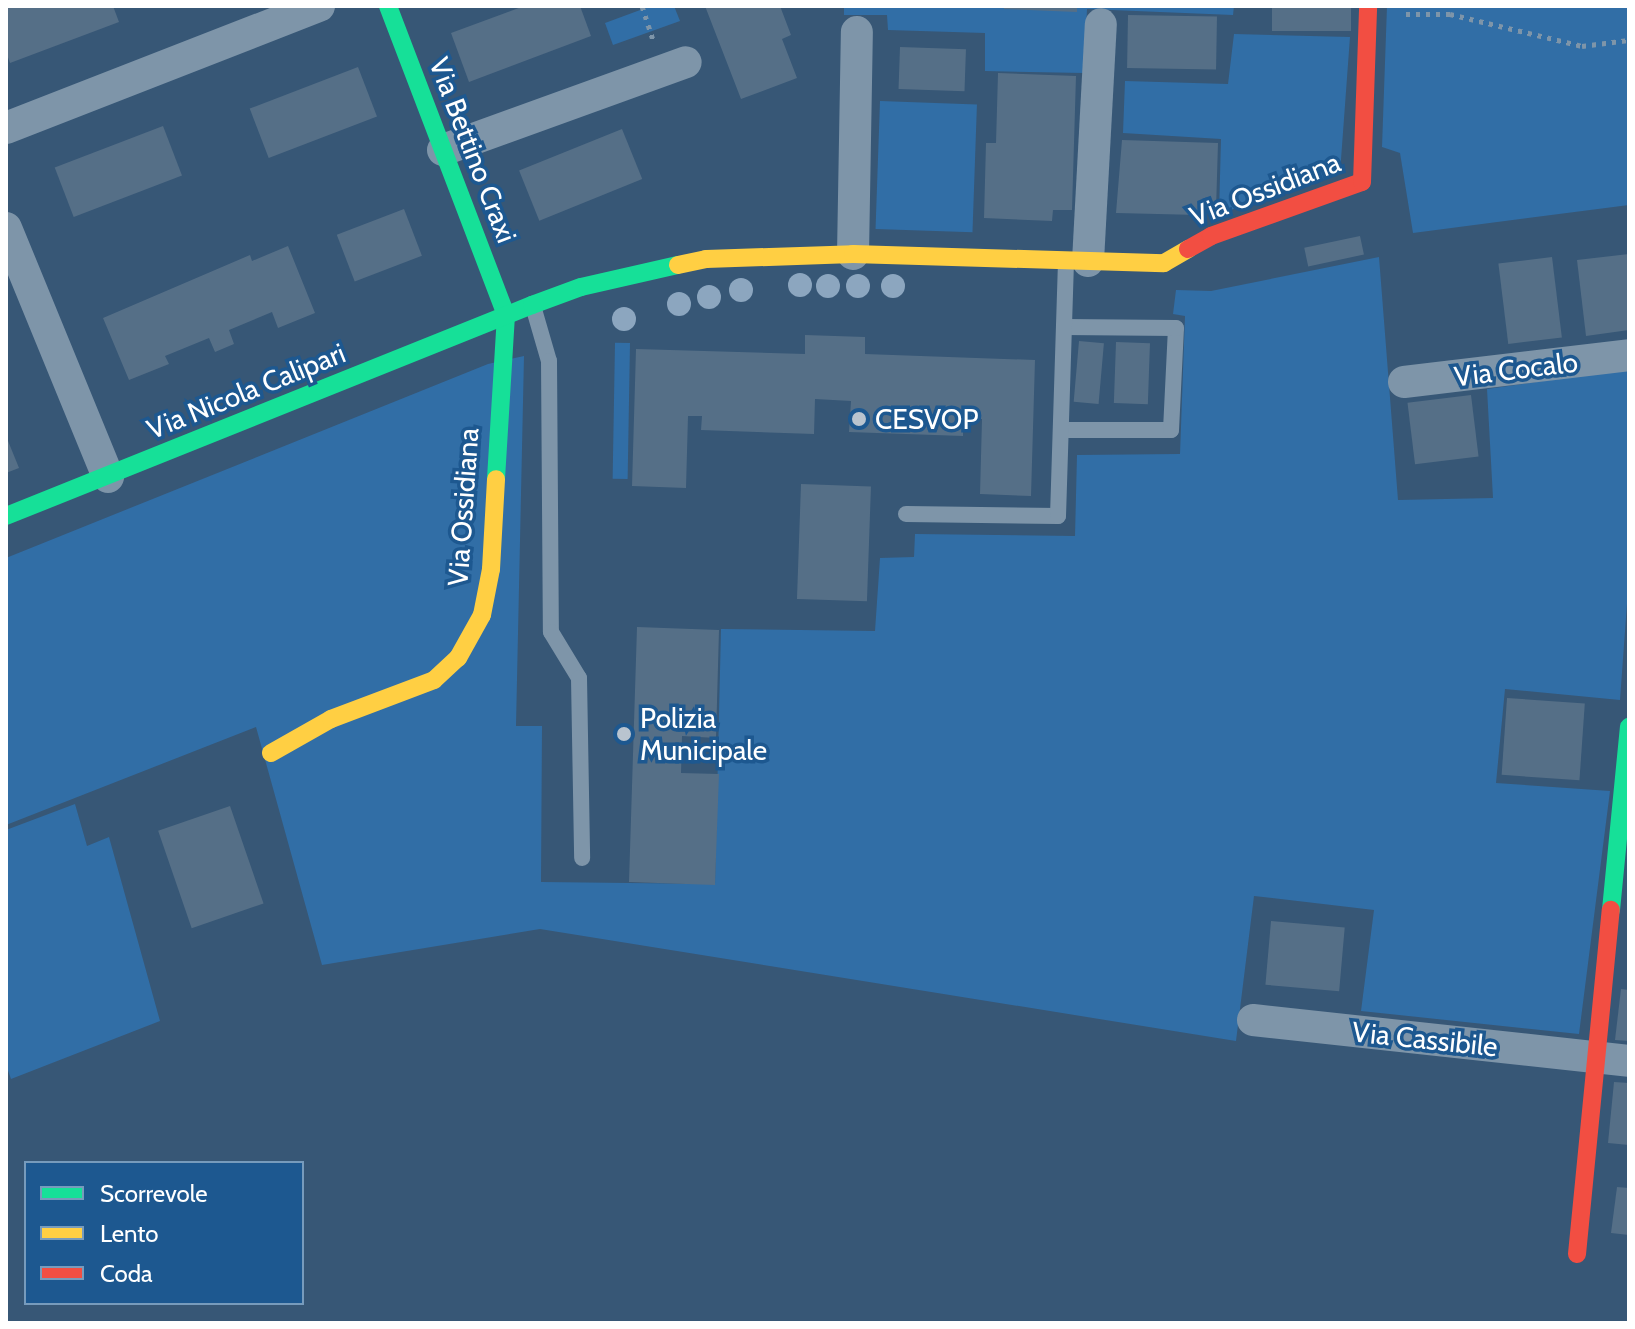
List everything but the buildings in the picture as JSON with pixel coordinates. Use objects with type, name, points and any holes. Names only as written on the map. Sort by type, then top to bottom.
[{"type":"street","points":[[6,128],[319,6]]},
{"type":"street","name":"Via Bettino Craxi","points":[[388,6],[506,315]]},
{"type":"street","name":"Via Ossidiana","points":[[271,753],[331,719],[434,680],[458,658],[482,615],[491,569],[506,315],[581,287],[706,259],[853,254],[1164,263],[1211,236],[1362,182],[1368,10]]},
{"type":"street","points":[[1077,260],[1101,24]]},
{"type":"street","points":[[853,254],[857,32]]},
{"type":"street","points":[[443,150],[686,62]]},
{"type":"street","points":[[6,228],[108,477]]},
{"type":"street","name":"Via Nicola Calipari","points":[[6,516],[506,315]]},
{"type":"street","name":"Via Cocalo","points":[[1404,382],[1629,355]]},
{"type":"street","points":[[1577,1254],[1629,727]]},
{"type":"street","name":"Via Cassibile","points":[[1253,1020],[1629,1061]]},
{"type":"lane","points":[[906,514],[1058,516],[1064,327],[1077,260]]},
{"type":"lane","points":[[532,305],[549,361],[551,632],[579,678],[582,858]]},
{"type":"lane","points":[[1061,430],[1171,430],[1176,328],[1064,327]]},
{"type":"path","points":[[1368,10],[1450,14],[1582,46],[1629,40]]},
{"type":"shaded area","points":[[651,6],[674,6],[680,21],[613,45],[605,23]]},
{"type":"shaded area","points":[[844,6],[1234,6],[1233,15],[1087,9],[1084,73],[985,71],[985,33],[888,30],[887,15],[844,15]]},
{"type":"shaded area","points":[[1387,6],[1629,6],[1629,205],[1413,233],[1400,153],[1382,147]]},
{"type":"shaded area","points":[[1234,34],[1350,37],[1340,173],[1219,214],[1221,139],[1123,133],[1125,81],[1228,84]]},
{"type":"shaded area","points":[[880,101],[977,104],[972,232],[876,229]]},
{"type":"shaded area","points":[[1379,257],[1398,500],[1493,498],[1487,389],[1629,369],[1629,576],[1620,700],[1505,689],[1496,783],[1610,791],[1579,1034],[1361,1011],[1374,910],[1254,896],[1236,1041],[540,929],[322,965],[256,727],[6,825],[6,558],[488,364],[524,356],[516,726],[542,726],[541,882],[715,884],[721,629],[875,631],[880,558],[914,557],[915,534],[1075,536],[1077,455],[1180,454],[1185,316],[1173,314],[1176,290],[1211,291]]},
{"type":"shaded area","points":[[615,343],[630,343],[628,479],[613,479]]},
{"type":"shaded area","points":[[75,804],[87,846],[109,837],[160,1021],[11,1079],[6,1065],[6,830]]},
{"type":"traffic: fast","points":[[388,6],[506,315],[496,479]]},
{"type":"traffic: fast","points":[[6,516],[532,305],[581,287],[678,265]]},
{"type":"traffic: fast","points":[[1611,910],[1629,727]]},
{"type":"traffic: slow","points":[[678,265],[706,259],[853,254],[1164,263],[1188,249]]},
{"type":"traffic: slow","points":[[271,753],[331,719],[434,680],[458,658],[482,615],[491,569],[496,479]]},
{"type":"traffic: jam","points":[[1188,249],[1211,236],[1362,182],[1368,6]]},
{"type":"traffic: jam","points":[[1577,1254],[1611,910]]},
{"type":"place","name":"CESVOP","points":[[859,419]]},
{"type":"place","name":"Polizia Municipale","points":[[624,734]]}]
